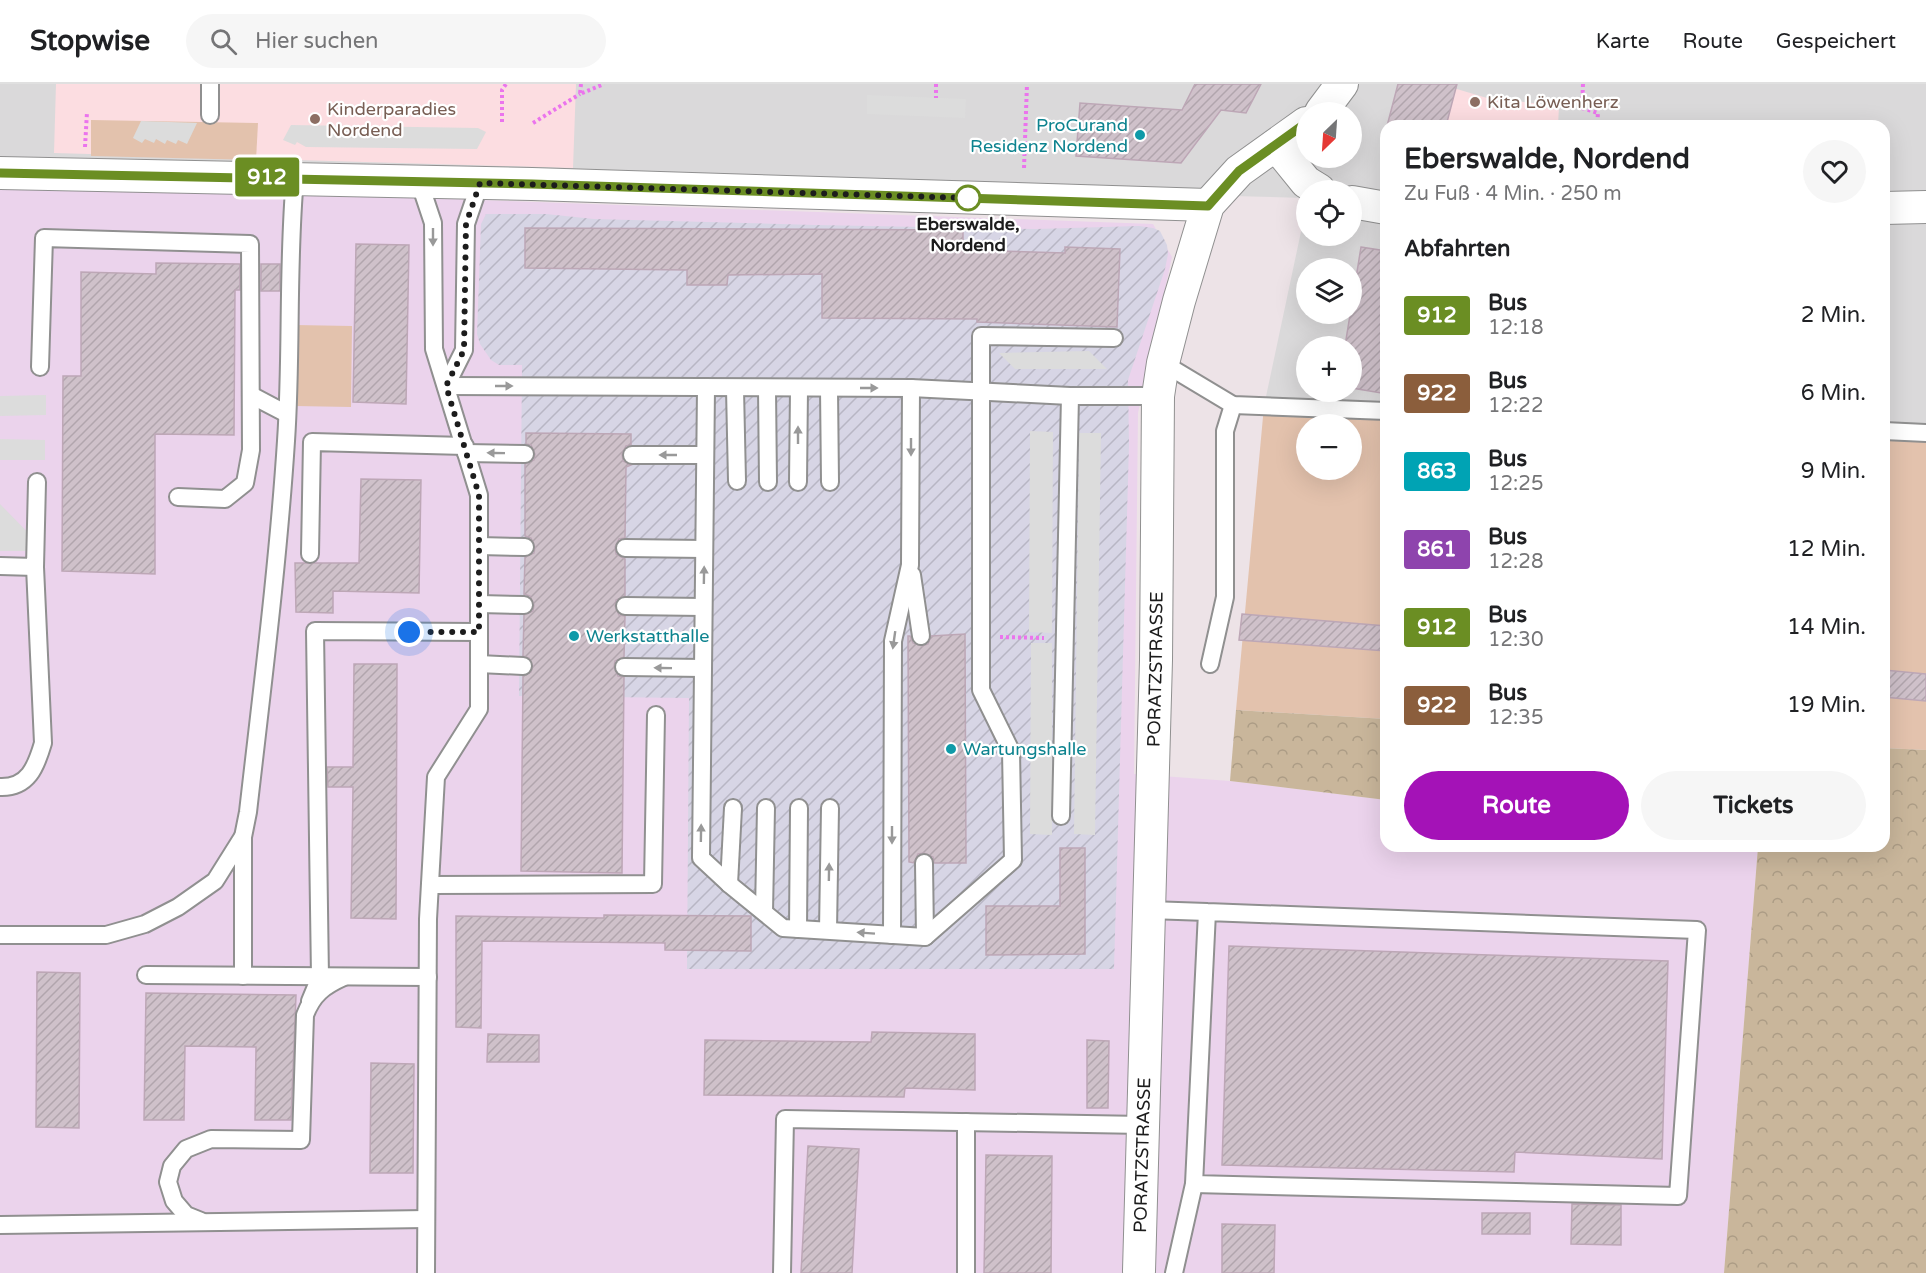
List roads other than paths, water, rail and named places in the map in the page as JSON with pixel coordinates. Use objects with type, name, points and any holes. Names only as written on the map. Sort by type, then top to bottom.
[{"type":"street","points":[[1328,102],[1342,84]]},
{"type":"street","name":"PORATZSTRASSE","points":[[1139,1271],[1156,660],[1158,396],[1163,363],[1179,301],[1208,206],[1239,171],[1296,130]]},
{"type":"street","points":[[1276,145],[1304,180]]},
{"type":"street","points":[[0,173],[419,181],[1208,206]]},
{"type":"street","points":[[1362,204],[1380,207]]},
{"type":"street","points":[[1890,208],[1926,207]]},
{"type":"lane","points":[[210,84],[210,115]]},
{"type":"lane","points":[[243,976],[243,837],[248,812],[280,526],[287,414],[291,220],[295,178]]},
{"type":"lane","points":[[419,181],[433,223],[434,349],[479,495],[479,709],[436,777],[428,977],[426,1273]]},
{"type":"lane","points":[[446,386],[464,350],[466,224],[480,183]]},
{"type":"lane","points":[[40,368],[44,238],[249,244],[251,450],[245,483],[225,499],[178,497]]},
{"type":"lane","points":[[705,388],[701,858],[783,928],[925,937],[1013,860],[1011,751],[981,690],[981,336],[1114,338]]},
{"type":"lane","points":[[1163,363],[1233,405],[1380,411]]},
{"type":"lane","points":[[446,386],[911,388],[1070,396],[1158,396]]},
{"type":"lane","points":[[767,388],[768,482]]},
{"type":"lane","points":[[798,388],[798,482]]},
{"type":"lane","points":[[911,388],[910,565],[921,636]]},
{"type":"lane","points":[[735,389],[737,482]]},
{"type":"lane","points":[[830,389],[830,482]]},
{"type":"lane","points":[[251,394],[287,414]]},
{"type":"lane","points":[[1061,816],[1070,396]]},
{"type":"lane","points":[[1210,664],[1225,597],[1225,431],[1233,405]]},
{"type":"lane","points":[[1890,432],[1926,433]]},
{"type":"lane","points":[[310,554],[312,442],[525,454]]},
{"type":"lane","points":[[632,455],[705,455]]},
{"type":"lane","points":[[0,787],[18,785],[29,777],[38,763],[43,743],[35,567],[37,482]]},
{"type":"lane","points":[[479,546],[525,547]]},
{"type":"lane","points":[[625,548],[704,549]]},
{"type":"lane","points":[[892,935],[892,641],[910,565]]},
{"type":"lane","points":[[0,566],[35,567]]},
{"type":"lane","points":[[479,604],[524,605]]},
{"type":"lane","points":[[625,606],[704,607]]},
{"type":"lane","points":[[204,1222],[186,1215],[174,1201],[168,1182],[172,1166],[186,1149],[211,1139],[301,1140],[305,1015],[320,976],[315,630],[479,632]]},
{"type":"lane","points":[[479,664],[523,666]]},
{"type":"lane","points":[[624,667],[703,668]]},
{"type":"lane","points":[[430,885],[653,884],[656,715]]},
{"type":"lane","points":[[729,884],[733,808]]},
{"type":"lane","points":[[764,912],[766,808]]},
{"type":"lane","points":[[798,929],[799,808]]},
{"type":"lane","points":[[828,930],[830,808]]},
{"type":"lane","points":[[0,935],[106,935],[145,924],[178,907],[215,881],[243,837]]},
{"type":"lane","points":[[924,863],[925,937]]},
{"type":"lane","points":[[1149,910],[1697,930],[1678,1196],[1194,1184]]},
{"type":"lane","points":[[1174,1273],[1194,1184],[1207,912]]},
{"type":"lane","points":[[146,975],[428,977]]},
{"type":"lane","points":[[310,1001],[329,984],[344,977]]},
{"type":"lane","points":[[782,1273],[785,1119],[1143,1125]]},
{"type":"lane","points":[[966,1122],[966,1273]]},
{"type":"lane","points":[[0,1225],[426,1219]]},
{"type":"place","name":"Kita Löwenherz","points":[[1475,102]]},
{"type":"place","name":"Kinderparadies Nordend","points":[[315,119]]},
{"type":"place","name":"ProCurand Residenz Nordend","points":[[1140,135]]},
{"type":"place","name":"Eberswalde, Nordend","points":[[968,198]]},
{"type":"place","name":"Werkstatthalle","points":[[574,636]]},
{"type":"place","name":"Wartungshalle","points":[[951,749]]}]
